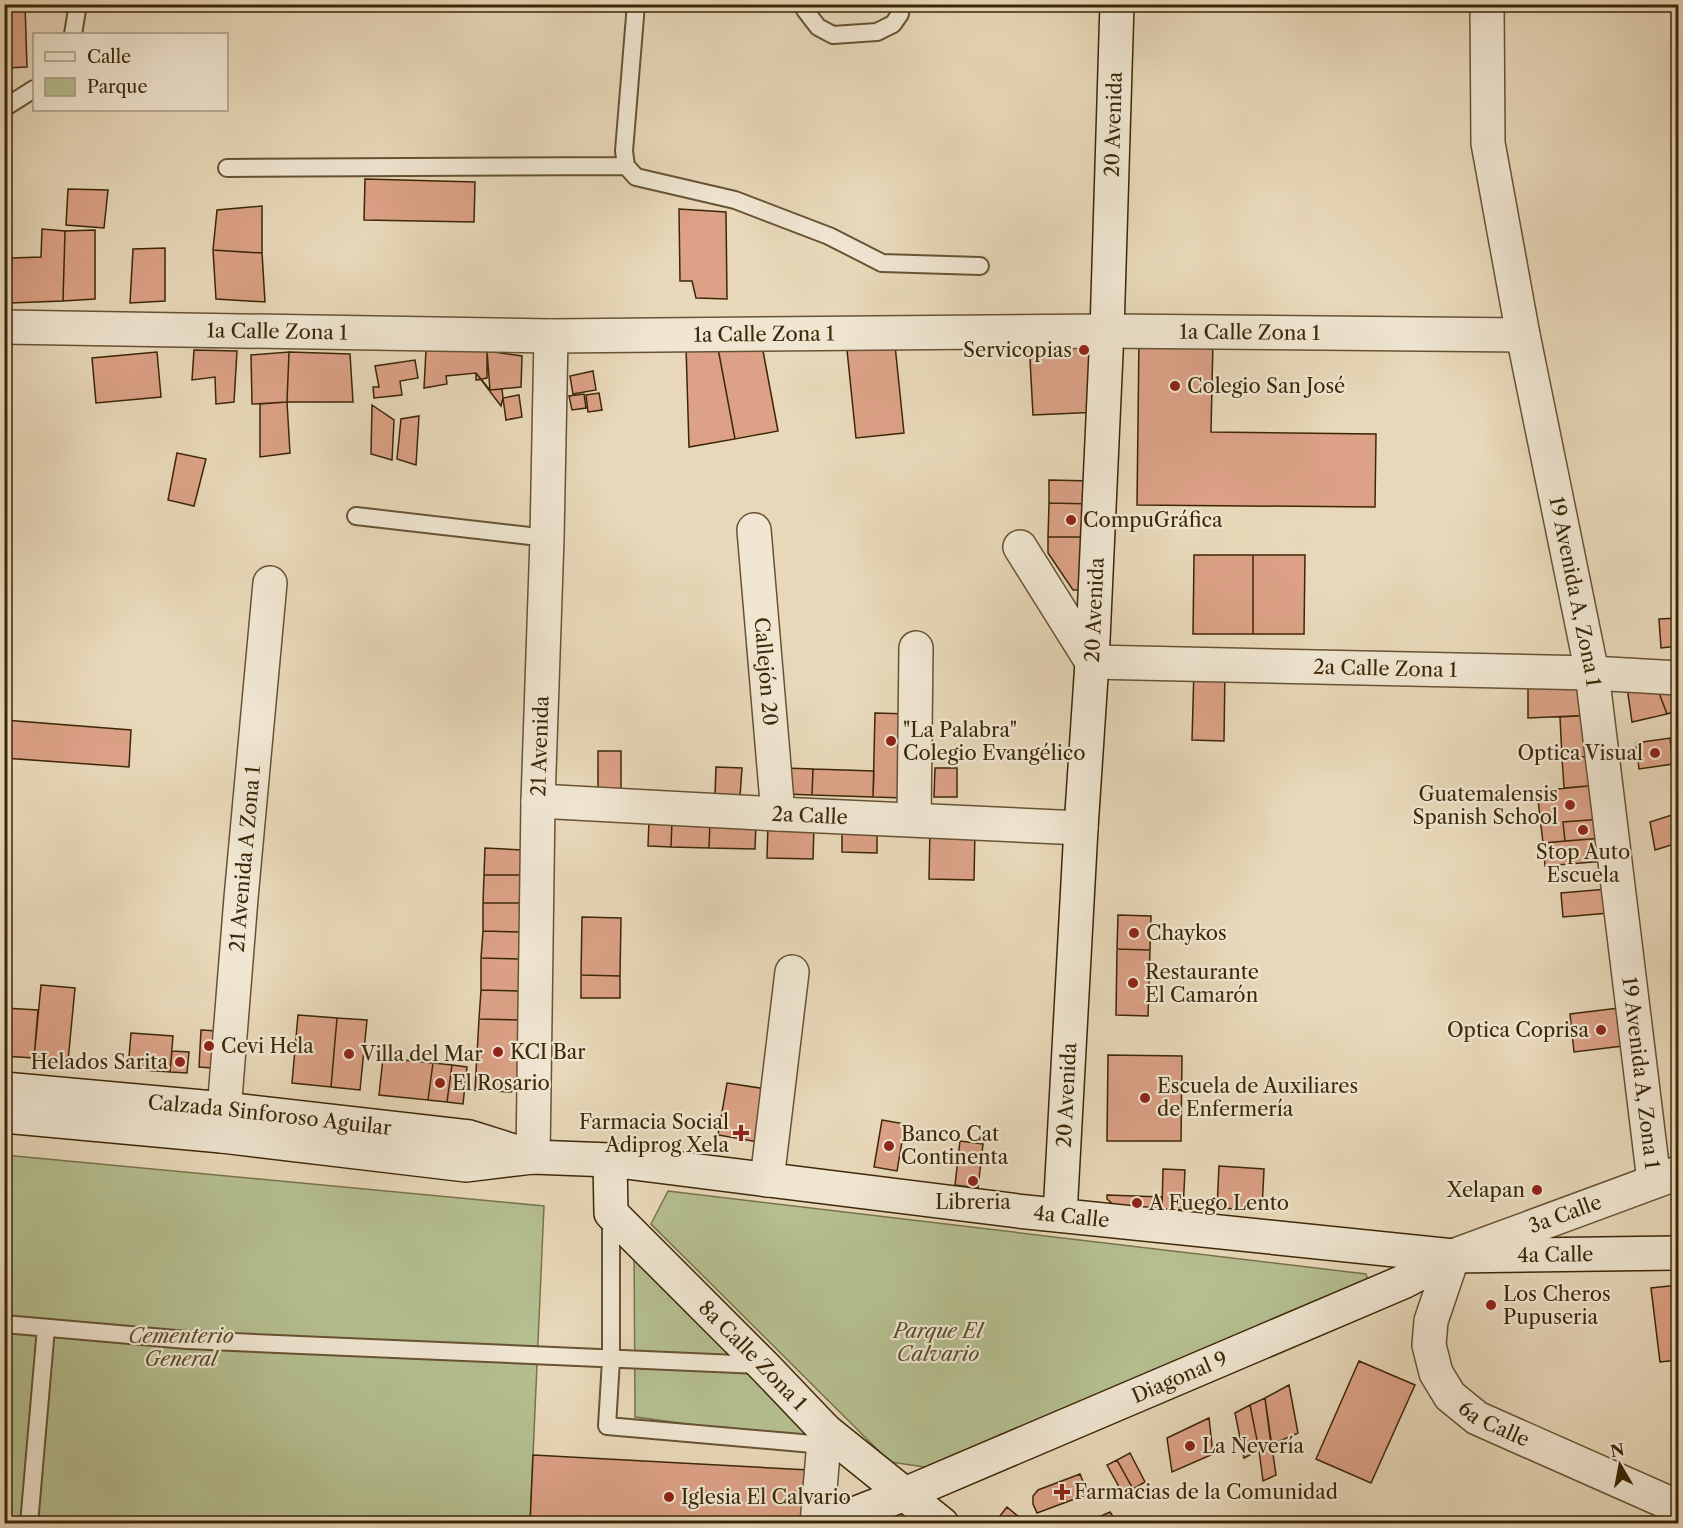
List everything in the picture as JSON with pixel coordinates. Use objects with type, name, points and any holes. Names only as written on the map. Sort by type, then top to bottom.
[{"type":"street","name":"20 Avenida","points":[[1060,1215],[1092,662],[1107,332],[1117,4]]},
{"type":"street","name":"19 Avenida A, Zona 1","points":[[1487,4],[1488,143],[1523,335],[1592,673],[1666,1177]]},
{"type":"street","name":"1a Calle Zona 1","points":[[4,327],[551,336],[1107,332],[1523,335]]},
{"type":"street","name":"21 Avenida","points":[[533,1157],[538,801],[551,336]]},
{"type":"street","name":"Callejón 20","points":[[754,530],[778,814]]},
{"type":"street","points":[[1020,547],[1092,662]]},
{"type":"street","name":"21 Avenida A Zona 1","points":[[223,1123],[240,897],[270,583]]},
{"type":"street","points":[[914,819],[916,648]]},
{"type":"street","name":"2a Calle Zona 1","points":[[1092,662],[1592,673],[1678,678]]},
{"type":"street","name":"2a Calle","points":[[538,801],[1081,828]]},
{"type":"street","points":[[767,1180],[792,972]]},
{"type":"street","name":"Calzada Sinforoso Aguilar","points":[[4,1089],[223,1123],[466,1165],[533,1157],[610,1160]]},
{"type":"street","name":"Calzada Sinforoso Aguilar","points":[[4,1116],[223,1123]]},
{"type":"street","points":[[610,1160],[611,1213]]},
{"type":"street","name":"4a Calle","points":[[610,1160],[1006,1210],[1453,1256],[1678,1253]]},
{"type":"street","name":"3a Calle","points":[[1453,1256],[1666,1177]]},
{"type":"street","name":"8a Calle Zona 1","points":[[611,1213],[764,1366],[824,1437],[905,1494],[942,1524]]},
{"type":"street","name":"Diagonal 9","points":[[828,1524],[905,1494],[1403,1282],[1453,1256]]},
{"type":"street","name":"6a Calle","points":[[1453,1256],[1431,1321],[1429,1345],[1436,1373],[1450,1396],[1477,1418],[1678,1507]]},
{"type":"street","points":[[817,1524],[824,1437]]},
{"type":"lane","points":[[73,33],[78,4]]},
{"type":"lane","points":[[636,4],[624,151],[626,166],[636,177],[735,200],[829,236],[882,263],[980,266]]},
{"type":"lane","points":[[805,4],[806,10],[818,27],[833,35],[877,32],[893,24],[900,14],[900,4]]},
{"type":"lane","points":[[4,108],[33,90]]},
{"type":"lane","points":[[226,168],[626,166]]},
{"type":"lane","points":[[356,516],[547,538]]},
{"type":"lane","points":[[611,1213],[607,1426],[824,1437]]},
{"type":"lane","points":[[4,1324],[187,1340],[764,1366]]},
{"type":"lane","points":[[29,1524],[46,1328]]},
{"type":"green space","name":"Cementerio General","points":[[4,1155],[544,1206],[530,1523],[5,1523]]},
{"type":"green space","name":"Parque El Calvario","points":[[668,1191],[1366,1274],[1372,1293],[939,1469],[890,1462],[651,1224]]},
{"type":"green space","points":[[634,1235],[817,1441],[635,1417]]},
{"type":"building","points":[[4,4],[25,4],[27,67],[4,68]]},
{"type":"building","points":[[365,179],[475,182],[474,222],[364,220]]},
{"type":"building","points":[[68,189],[108,190],[104,228],[66,225]]},
{"type":"building","points":[[262,206],[262,253],[213,250],[217,210]]},
{"type":"building","points":[[679,209],[726,212],[727,299],[696,298],[692,281],[680,281]]},
{"type":"building","points":[[42,229],[65,231],[63,301],[10,303],[12,258],[41,257]]},
{"type":"building","points":[[95,230],[95,299],[63,301],[65,231]]},
{"type":"building","points":[[165,248],[165,301],[130,303],[133,249]]},
{"type":"building","points":[[213,250],[262,253],[265,302],[216,299]]},
{"type":"building","points":[[760,335],[778,431],[735,439],[717,343]]},
{"type":"building","name":"Colegio San José","points":[[1139,339],[1213,340],[1211,432],[1376,434],[1375,507],[1137,505]]},
{"type":"building","points":[[1029,341],[1098,348],[1101,412],[1033,415]]},
{"type":"building","points":[[717,343],[735,439],[689,447],[686,346]]},
{"type":"building","points":[[895,345],[904,433],[856,438],[847,350]]},
{"type":"building","points":[[194,350],[237,351],[234,402],[216,404],[215,377],[192,380]]},
{"type":"building","points":[[426,350],[487,351],[487,378],[476,380],[476,373],[446,376],[447,384],[424,388]]},
{"type":"building","points":[[487,351],[522,356],[521,387],[490,390]]},
{"type":"building","points":[[157,352],[161,397],[96,403],[92,358]]},
{"type":"building","points":[[289,352],[350,354],[353,402],[287,402]]},
{"type":"building","points":[[289,352],[287,402],[252,404],[251,355]]},
{"type":"building","points":[[415,360],[418,378],[400,381],[402,395],[374,398],[373,387],[379,387],[375,366]]},
{"type":"building","points":[[593,371],[596,390],[573,394],[570,376]]},
{"type":"building","points":[[476,373],[490,390],[502,389],[501,406]]},
{"type":"building","points":[[599,393],[602,410],[588,412],[586,395]]},
{"type":"building","points":[[584,394],[586,408],[572,410],[569,396]]},
{"type":"building","points":[[519,395],[522,417],[506,420],[503,398]]},
{"type":"building","points":[[287,402],[290,453],[260,457],[260,404]]},
{"type":"building","points":[[372,405],[394,420],[392,460],[371,454]]},
{"type":"building","points":[[419,416],[416,465],[397,459],[401,419]]},
{"type":"building","points":[[177,453],[206,459],[194,506],[168,500]]},
{"type":"building","points":[[4,474],[9,474],[7,508],[4,507]]},
{"type":"building","points":[[1049,480],[1093,481],[1093,504],[1049,503]]},
{"type":"building","name":"CompuGráfica","points":[[1049,503],[1093,504],[1093,537],[1048,537]]},
{"type":"building","points":[[1048,537],[1093,537],[1092,590],[1073,590],[1048,553]]},
{"type":"building","points":[[1194,555],[1253,555],[1253,634],[1193,634]]},
{"type":"building","points":[[1253,555],[1305,555],[1304,634],[1253,634]]},
{"type":"building","points":[[1678,618],[1678,646],[1661,648],[1659,619]]},
{"type":"building","points":[[1194,668],[1225,669],[1224,741],[1192,740]]},
{"type":"building","points":[[1528,675],[1592,689],[1594,715],[1528,718]]},
{"type":"building","points":[[1656,685],[1678,689],[1678,710],[1667,714]]},
{"type":"building","points":[[1656,685],[1667,714],[1632,722],[1627,687]]},
{"type":"building","name":"\"La Palabra\" Colegio Evangélico","points":[[875,713],[909,714],[906,798],[873,797]]},
{"type":"building","points":[[1594,715],[1596,756],[1562,758],[1560,717]]},
{"type":"building","points":[[4,720],[131,730],[129,767],[4,758]]},
{"type":"building","name":"Optica Visual","points":[[1670,738],[1673,764],[1639,769],[1636,743]]},
{"type":"building","points":[[598,751],[621,751],[621,789],[598,789]]},
{"type":"building","points":[[1596,756],[1599,785],[1564,788],[1562,758]]},
{"type":"building","points":[[716,767],[742,768],[740,796],[715,795]]},
{"type":"building","points":[[783,768],[813,769],[812,795],[787,794]]},
{"type":"building","points":[[935,768],[957,768],[957,797],[934,797]]},
{"type":"building","points":[[813,769],[874,771],[873,797],[812,795]]},
{"type":"building","name":"Guatemalensis Spanish School","points":[[1599,785],[1602,819],[1563,822],[1565,841],[1543,843],[1537,791]]},
{"type":"building","points":[[1678,813],[1678,843],[1655,850],[1650,822]]},
{"type":"building","name":"Stop Auto Escuela","points":[[1602,819],[1603,838],[1565,841],[1563,822]]},
{"type":"building","points":[[649,820],[672,821],[671,847],[648,846]]},
{"type":"building","points":[[672,821],[710,822],[709,848],[671,847]]},
{"type":"building","points":[[710,822],[756,823],[755,849],[709,848]]},
{"type":"building","points":[[768,824],[814,825],[813,859],[767,858]]},
{"type":"building","points":[[930,828],[975,829],[974,880],[929,879]]},
{"type":"building","points":[[842,830],[877,830],[877,853],[842,852]]},
{"type":"building","points":[[1603,838],[1605,861],[1545,866],[1543,843]]},
{"type":"building","points":[[485,848],[522,850],[522,875],[484,875]]},
{"type":"building","points":[[484,875],[522,875],[521,903],[483,903]]},
{"type":"building","points":[[1607,889],[1609,913],[1563,917],[1561,893]]},
{"type":"building","points":[[483,903],[521,903],[520,932],[483,931]]},
{"type":"building","name":"Chaykos","points":[[1118,915],[1151,916],[1150,950],[1117,949]]},
{"type":"building","points":[[582,917],[621,918],[620,976],[581,975]]},
{"type":"building","points":[[483,931],[520,932],[521,959],[481,958]]},
{"type":"building","name":"Restaurante El Camarón","points":[[1117,949],[1150,950],[1148,1016],[1116,1015]]},
{"type":"building","points":[[481,958],[521,959],[520,991],[481,990]]},
{"type":"building","points":[[581,975],[620,976],[620,998],[581,998]]},
{"type":"building","points":[[41,985],[75,988],[68,1061],[34,1058]]},
{"type":"building","points":[[481,990],[520,991],[520,1020],[479,1019]]},
{"type":"building","name":"Optica Coprisa","points":[[1627,1007],[1631,1045],[1574,1052],[1570,1014]]},
{"type":"building","points":[[4,1008],[38,1010],[34,1058],[4,1056]]},
{"type":"building","points":[[298,1015],[337,1018],[331,1087],[292,1083]]},
{"type":"building","name":"Villa del Mar","points":[[337,1018],[367,1020],[360,1090],[331,1087]]},
{"type":"building","name":"KCI Bar","points":[[479,1019],[520,1020],[519,1084],[511,1092],[475,1090]]},
{"type":"building","name":"Cevi Hela","points":[[201,1030],[218,1031],[212,1068],[199,1067]]},
{"type":"building","points":[[131,1033],[173,1036],[170,1072],[128,1069]]},
{"type":"building","name":"Helados Sarita","points":[[172,1051],[189,1052],[187,1073],[170,1072]]},
{"type":"building","name":"Escuela de Auxiliares de Enfermería","points":[[1108,1055],[1182,1056],[1181,1141],[1107,1141]]},
{"type":"building","points":[[383,1058],[433,1063],[428,1100],[379,1095]]},
{"type":"building","name":"El Rosario","points":[[433,1063],[452,1065],[447,1102],[428,1100]]},
{"type":"building","points":[[452,1065],[467,1067],[463,1104],[447,1102]]},
{"type":"building","points":[[727,1083],[773,1090],[764,1143],[718,1135]]},
{"type":"building","name":"Banco Cat Continenta","points":[[882,1120],[905,1124],[897,1171],[874,1167]]},
{"type":"building","points":[[960,1141],[983,1144],[978,1188],[955,1185]]},
{"type":"building","points":[[1219,1166],[1264,1169],[1262,1210],[1217,1208]]},
{"type":"building","points":[[1163,1169],[1185,1170],[1183,1210],[1162,1209]]},
{"type":"building","name":"A Fuego Lento","points":[[1107,1195],[1162,1197],[1162,1209],[1116,1207],[1107,1199]]},
{"type":"building","points":[[1678,1285],[1678,1360],[1660,1362],[1651,1288]]},
{"type":"building","points":[[1359,1361],[1415,1385],[1371,1483],[1316,1459]]},
{"type":"building","points":[[1289,1385],[1298,1433],[1271,1445],[1265,1398]]},
{"type":"building","points":[[1265,1398],[1276,1475],[1263,1481],[1250,1405]]},
{"type":"building","points":[[1250,1405],[1259,1450],[1244,1458],[1235,1413]]},
{"type":"building","name":"La Nevería","points":[[1209,1418],[1213,1454],[1172,1472],[1167,1438]]},
{"type":"building","points":[[1130,1453],[1145,1482],[1133,1489],[1117,1460]]},
{"type":"building","name":"Iglesia El Calvario","points":[[533,1455],[808,1470],[805,1524],[530,1524]]},
{"type":"building","points":[[1117,1460],[1133,1489],[1123,1494],[1107,1465]]},
{"type":"building","name":"Farmacias de la Comunidad","points":[[1080,1474],[1088,1494],[1037,1513],[1033,1504],[1033,1496],[1038,1490]]},
{"type":"building","points":[[1007,1507],[1026,1523],[1007,1524],[999,1517]]},
{"type":"building","points":[[1110,1512],[1118,1524],[1084,1524]]},
{"type":"place","name":"Servicopias","points":[[1084,350]]},
{"type":"place","name":"Colegio San José","points":[[1175,386]]},
{"type":"place","name":"CompuGráfica","points":[[1071,520]]},
{"type":"place","name":"\"La Palabra\" Colegio Evangélico","points":[[891,741]]},
{"type":"place","name":"Optica Visual","points":[[1655,753]]},
{"type":"place","name":"Guatemalensis Spanish School","points":[[1570,805]]},
{"type":"place","name":"Stop Auto Escuela","points":[[1583,830]]},
{"type":"place","name":"Chaykos","points":[[1134,933]]},
{"type":"place","name":"Restaurante El Camarón","points":[[1133,983]]},
{"type":"place","name":"Optica Coprisa","points":[[1601,1030]]},
{"type":"place","name":"Cevi Hela","points":[[209,1046]]},
{"type":"place","name":"KCI Bar","points":[[498,1052]]},
{"type":"place","name":"Villa del Mar","points":[[349,1054]]},
{"type":"place","name":"Helados Sarita","points":[[180,1062]]},
{"type":"place","name":"El Rosario","points":[[440,1083]]},
{"type":"place","name":"Escuela de Auxiliares de Enfermería","points":[[1145,1098]]},
{"type":"place","name":"Farmacia Social Adiprog Xela","points":[[741,1133]]},
{"type":"place","name":"Banco Cat Continenta","points":[[889,1146]]},
{"type":"place","name":"Libreria","points":[[973,1181]]},
{"type":"place","name":"Xelapan","points":[[1537,1190]]},
{"type":"place","name":"A Fuego Lento","points":[[1137,1203]]},
{"type":"place","name":"Los Cheros Pupuseria","points":[[1491,1305]]},
{"type":"place","name":"La Nevería","points":[[1190,1446]]},
{"type":"place","name":"Farmacias de la Comunidad","points":[[1062,1492]]},
{"type":"place","name":"Iglesia El Calvario","points":[[669,1497]]}]
